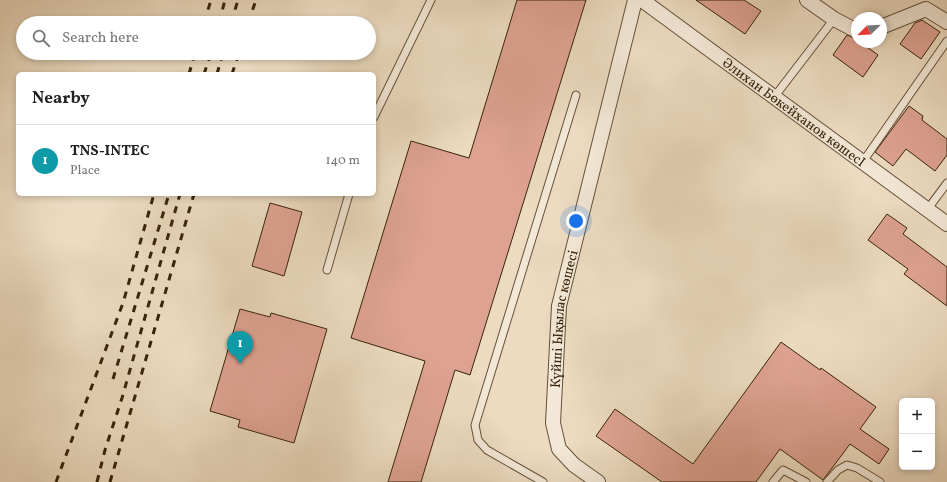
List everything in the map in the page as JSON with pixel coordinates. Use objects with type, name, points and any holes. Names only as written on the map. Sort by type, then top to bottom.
[{"type":"street","name":"Күйші Ықылас көшесі","points":[[598,482],[574,465],[559,449],[554,430],[553,423],[559,306],[635,0]]},
{"type":"street","name":"Әлихан Бөкейханов көшесI","points":[[642,0],[775,96],[862,163],[947,224]]},
{"type":"street","points":[[807,0],[834,19],[851,28]]},
{"type":"street","points":[[887,25],[926,9],[947,22]]},
{"type":"lane","points":[[376,113],[431,0]]},
{"type":"lane","points":[[775,96],[834,19]]},
{"type":"lane","points":[[862,163],[947,42]]},
{"type":"lane","points":[[543,482],[487,450],[478,440],[475,425],[576,95]]},
{"type":"lane","points":[[927,210],[947,183]]},
{"type":"lane","points":[[327,270],[348,196]]},
{"type":"lane","points":[[827,482],[838,470],[848,465],[857,468],[880,482]]},
{"type":"lane","points":[[773,482],[783,470],[806,482]]},
{"type":"building","points":[[517,0],[586,0],[470,375],[455,370],[421,482],[388,482],[425,361],[351,338],[411,141],[469,158]]},
{"type":"building","points":[[696,0],[744,0],[761,11],[745,34]]},
{"type":"building","points":[[922,20],[940,32],[921,59],[900,44],[915,23]]},
{"type":"building","points":[[847,35],[851,37],[851,48],[868,48],[878,55],[863,77],[833,55]]},
{"type":"building","points":[[909,106],[923,116],[922,120],[947,139],[947,155],[935,171],[906,149],[893,166],[875,152]]},
{"type":"building","points":[[270,203],[302,212],[284,276],[252,266]]},
{"type":"building","points":[[887,214],[907,228],[903,234],[947,267],[947,306],[904,274],[908,269],[868,240]]},
{"type":"building","points":[[240,309],[270,317],[271,313],[327,329],[294,443],[238,427],[240,420],[210,411]]},
{"type":"building","points":[[781,342],[876,407],[860,429],[889,449],[879,464],[850,444],[823,480],[780,449],[756,482],[662,482],[596,436],[615,409],[693,464]]},
{"type":"railway","points":[[206,16],[211,0]]},
{"type":"railway","points":[[221,16],[225,0]]},
{"type":"railway","points":[[233,16],[238,0]]},
{"type":"railway","points":[[250,16],[256,0]]},
{"type":"railway","points":[[190,72],[193,60]]},
{"type":"railway","points":[[205,72],[209,60]]},
{"type":"railway","points":[[218,72],[221,60]]},
{"type":"railway","points":[[233,72],[237,60]]},
{"type":"railway","points":[[56,482],[123,303],[153,196]]},
{"type":"railway","points":[[113,379],[168,196]]},
{"type":"railway","points":[[97,482],[179,196]]},
{"type":"railway","points":[[110,482],[193,196]]},
{"type":"place","name":"TNS-INTEC","points":[[240,364]]}]
